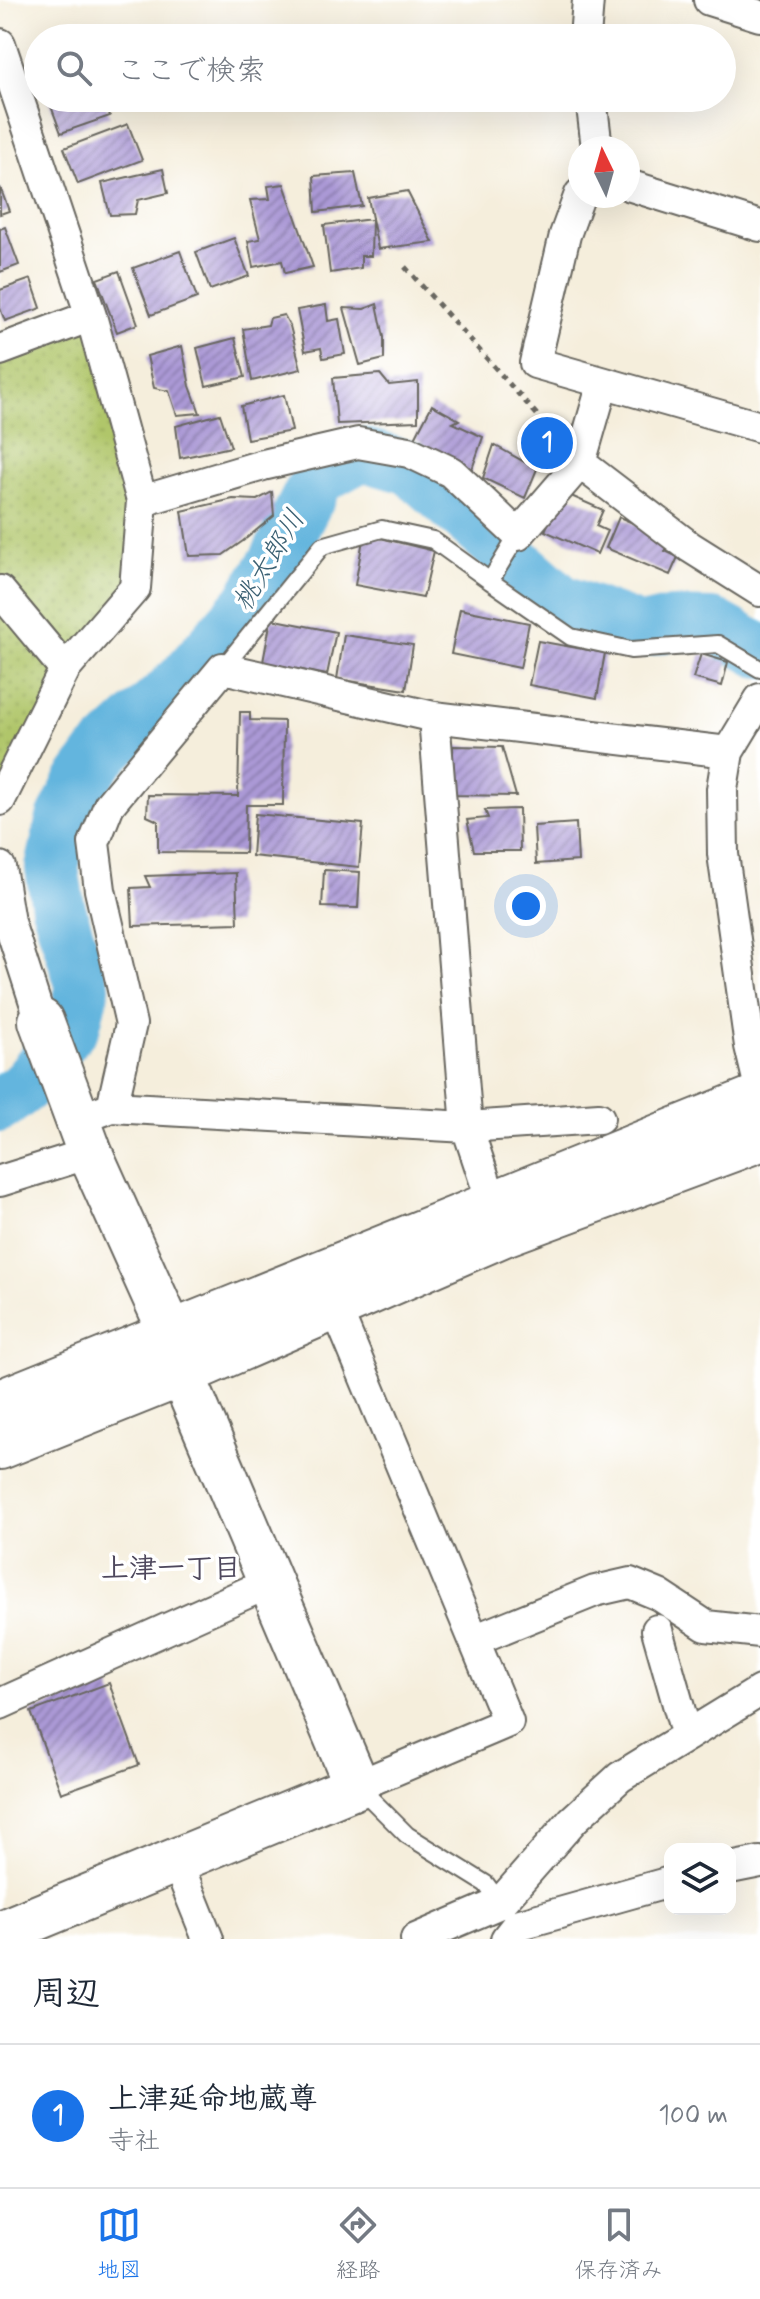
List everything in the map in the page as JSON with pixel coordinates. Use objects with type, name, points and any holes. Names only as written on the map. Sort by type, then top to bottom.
[{"type":"street","points":[[586,24],[588,0]]},
{"type":"street","points":[[709,0],[760,16]]},
{"type":"street","points":[[0,44],[91,316],[142,501],[135,588],[65,669],[0,800]]},
{"type":"street","points":[[593,112],[596,136]]},
{"type":"street","points":[[640,189],[760,226]]},
{"type":"street","points":[[575,208],[565,235],[535,363],[760,427]]},
{"type":"street","points":[[0,350],[91,316]]},
{"type":"street","points":[[142,501],[263,465],[358,443],[409,452],[451,472],[518,535],[580,463],[603,383]]},
{"type":"street","points":[[580,463],[690,547],[760,591]]},
{"type":"street","points":[[0,591],[65,669]]},
{"type":"street","points":[[94,1127],[131,1024],[100,890],[94,843],[109,805],[223,668],[434,717],[728,752]]},
{"type":"street","points":[[760,699],[728,752],[722,789],[723,854],[750,1046],[760,1088]]},
{"type":"street","points":[[434,717],[467,1127],[498,1221]]},
{"type":"street","points":[[0,867],[4,924],[41,1021],[94,1127],[171,1333],[182,1374],[357,1786]]},
{"type":"street","points":[[0,1447],[182,1374],[335,1306],[498,1221],[760,1096]]},
{"type":"street","points":[[0,1181],[94,1127],[467,1127],[599,1118]]},
{"type":"street","points":[[0,1402],[171,1333],[498,1221],[760,1139]]},
{"type":"street","points":[[0,1933],[508,1722],[335,1306]]},
{"type":"street","points":[[0,1704],[271,1582]]},
{"type":"street","points":[[474,1640],[595,1591],[630,1583],[659,1595],[706,1626],[760,1632]]},
{"type":"street","points":[[657,1630],[687,1736]]},
{"type":"street","points":[[524,1925],[573,1820],[620,1777],[760,1691]]},
{"type":"street","points":[[177,1862],[208,1939]]},
{"type":"street","points":[[736,1867],[760,1862]]},
{"type":"street","points":[[416,1939],[524,1925],[664,1884]]},
{"type":"lane","points":[[223,668],[322,546],[382,529],[433,540],[571,637],[631,650],[718,644],[760,669]]},
{"type":"lane","points":[[490,581],[518,535]]},
{"type":"lane","points":[[357,1786],[407,1835],[486,1884],[524,1925]]},
{"type":"path","points":[[405,267],[580,463]]},
{"type":"green space","points":[[91,316],[142,501],[135,588],[65,669],[0,800],[0,350]]},
{"type":"building","points":[[53,112],[109,112],[110,116],[61,133]]},
{"type":"building","points":[[128,124],[142,160],[78,184],[64,148]]},
{"type":"building","points":[[163,169],[168,193],[138,200],[135,214],[110,215],[102,183]]},
{"type":"building","points":[[355,173],[362,206],[316,212],[314,176]]},
{"type":"building","points":[[284,184],[313,267],[285,273],[282,261],[253,267],[248,241],[260,239],[250,200],[270,199],[268,186]]},
{"type":"building","points":[[0,187],[9,211],[0,214]]},
{"type":"building","points":[[407,191],[433,242],[378,249],[368,198]]},
{"type":"building","points":[[372,219],[371,256],[361,256],[361,268],[330,273],[324,225]]},
{"type":"building","points":[[5,227],[19,265],[0,272],[0,229]]},
{"type":"building","points":[[234,238],[249,276],[210,290],[196,252]]},
{"type":"building","points":[[180,251],[197,298],[151,315],[133,268]]},
{"type":"building","points":[[119,271],[138,324],[117,332],[97,279]]},
{"type":"building","points":[[31,279],[41,308],[5,321],[0,308],[0,290]]},
{"type":"building","points":[[377,304],[384,337],[384,359],[360,365],[344,308],[364,309]]},
{"type":"building","points":[[326,305],[328,321],[339,319],[345,354],[323,358],[321,348],[305,351],[297,310]]},
{"type":"building","points":[[284,315],[290,326],[301,369],[252,381],[243,329],[268,325],[270,318]]},
{"type":"building","points":[[235,338],[245,377],[206,386],[197,348]]},
{"type":"building","points":[[182,346],[190,386],[200,413],[177,415],[169,391],[154,388],[147,356]]},
{"type":"building","points":[[380,374],[389,385],[418,382],[418,421],[337,424],[333,378]]},
{"type":"building","points":[[284,395],[292,431],[247,439],[241,406]]},
{"type":"building","points":[[432,405],[459,420],[453,423],[483,437],[470,475],[415,438]]},
{"type":"building","points":[[220,414],[231,447],[180,458],[176,426]]},
{"type":"building","points":[[494,445],[537,469],[525,498],[483,478]]},
{"type":"building","points":[[272,492],[274,516],[243,541],[223,555],[189,556],[182,511],[233,499],[257,500]]},
{"type":"building","points":[[562,492],[603,510],[596,526],[607,531],[597,554],[545,531]]},
{"type":"building","points":[[619,517],[670,539],[665,551],[678,557],[670,575],[606,548]]},
{"type":"building","points":[[364,534],[434,551],[423,598],[355,585]]},
{"type":"building","points":[[460,609],[529,623],[520,668],[451,654]]},
{"type":"building","points":[[271,619],[336,632],[327,675],[263,662]]},
{"type":"building","points":[[344,635],[413,645],[406,690],[337,679]]},
{"type":"building","points":[[538,641],[605,653],[597,698],[529,685]]},
{"type":"building","points":[[701,654],[728,662],[722,686],[693,678]]},
{"type":"building","points":[[240,712],[250,712],[250,720],[284,721],[283,805],[246,805],[245,853],[158,852],[158,821],[147,816],[148,795],[238,796]]},
{"type":"building","points":[[453,746],[502,747],[516,796],[452,795]]},
{"type":"building","points":[[519,809],[520,851],[474,851],[467,820],[488,818],[485,810]]},
{"type":"building","points":[[255,814],[363,824],[359,867],[252,856]]},
{"type":"building","points":[[576,823],[578,861],[536,864],[534,826]]},
{"type":"building","points":[[324,870],[360,872],[358,908],[322,907]]},
{"type":"building","points":[[236,873],[238,923],[133,926],[131,888],[150,887],[145,876]]},
{"type":"building","points":[[109,1683],[139,1765],[61,1793],[31,1712]]},
{"type":"waterway","name":"桃太郎川","points":[[0,1105],[24,1087],[74,1024],[83,987],[58,906],[52,868],[63,819],[80,784],[100,756],[182,681],[249,604],[276,561],[318,478],[362,454],[410,468],[561,601],[642,631],[672,624],[713,625],[760,651]]},
{"type":"place","name":"上津延命地蔵尊","points":[[547,443]]},
{"type":"district","name":"上津一丁目","points":[[171,1569]]}]
